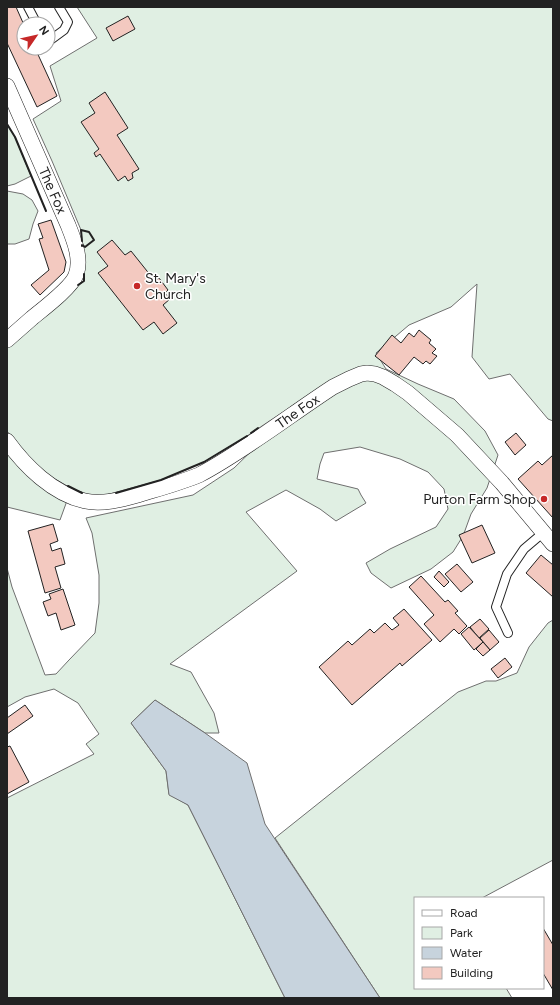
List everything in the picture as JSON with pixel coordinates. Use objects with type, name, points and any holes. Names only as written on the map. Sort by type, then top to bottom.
[{"type":"street","name":"The Fox","points":[[7,86],[68,224],[75,244],[78,263],[76,276],[73,281],[54,300],[7,340]]},
{"type":"street","name":"The Fox","points":[[7,441],[29,468],[45,481],[70,496],[86,501],[102,502],[123,499],[173,485],[197,475],[239,451],[333,387],[361,374],[375,374],[395,384],[457,434],[502,483],[548,538]]},
{"type":"lane","points":[[28,7],[33,16]]},
{"type":"lane","points":[[56,36],[64,30],[68,22],[59,7]]},
{"type":"lane","points":[[508,633],[496,607],[507,574],[524,548],[548,538]]},
{"type":"green space","points":[[77,7],[553,7],[553,421],[548,419],[510,374],[489,379],[472,357],[477,284],[451,307],[409,325],[376,353],[386,369],[454,399],[485,431],[498,455],[487,488],[471,514],[463,536],[453,552],[431,569],[391,588],[371,573],[366,563],[390,549],[436,527],[448,509],[444,489],[428,472],[400,459],[360,447],[324,453],[317,479],[358,489],[366,503],[336,521],[320,509],[286,490],[246,512],[297,571],[170,664],[191,672],[214,713],[219,733],[205,733],[155,700],[131,723],[166,771],[169,794],[188,805],[285,998],[7,998],[7,798],[94,754],[86,744],[99,734],[78,703],[54,689],[25,697],[7,707],[7,568],[12,587],[45,675],[56,674],[95,633],[99,603],[99,575],[92,533],[86,518],[193,495],[234,468],[301,400],[247,436],[204,462],[161,480],[102,496],[85,494],[48,475],[35,466],[7,431],[7,347],[84,281],[82,245],[84,246],[82,242],[81,230],[33,119],[61,101],[50,66],[97,38]]},
{"type":"green space","points":[[7,124],[15,137],[31,176],[15,184],[7,186]]},
{"type":"green space","points":[[7,191],[23,194],[32,200],[38,211],[29,239],[15,244],[7,244]]},
{"type":"green space","points":[[7,449],[68,498],[60,520],[7,507]]},
{"type":"green space","points":[[553,620],[553,860],[484,897],[414,897],[414,989],[507,989],[512,998],[380,998],[275,838],[458,692],[486,681],[496,681],[517,673],[529,647],[548,623]]},
{"type":"water","points":[[155,700],[247,763],[265,824],[380,998],[285,998],[188,805],[169,795],[166,771],[131,723]]},
{"type":"building","points":[[7,7],[16,7],[20,16],[16,16],[16,56],[39,56],[57,96],[37,107],[7,43]]},
{"type":"building","points":[[128,16],[135,29],[113,41],[106,28]]},
{"type":"building","points":[[105,92],[128,128],[117,135],[139,169],[132,173],[133,178],[128,181],[125,176],[118,181],[100,154],[96,157],[94,153],[99,149],[81,122],[95,113],[89,103]]},
{"type":"building","points":[[51,220],[66,262],[64,272],[40,295],[31,285],[49,270],[39,239],[43,238],[38,224]]},
{"type":"building","name":"St. Mary's Church","points":[[112,240],[125,255],[131,251],[155,281],[159,278],[168,290],[165,293],[170,299],[163,305],[177,323],[163,334],[154,322],[143,330],[98,273],[108,266],[97,252]]},
{"type":"building","points":[[419,330],[431,340],[429,343],[436,349],[432,353],[437,356],[430,364],[426,361],[423,364],[414,357],[399,375],[375,356],[392,335],[401,343],[409,333],[414,337]]},
{"type":"building","points":[[516,433],[526,445],[515,455],[505,442]]},
{"type":"building","name":"Purton Farm Shop","points":[[553,455],[553,518],[518,479],[538,461],[542,465]]},
{"type":"building","points":[[53,524],[58,541],[50,544],[52,551],[61,548],[65,564],[55,567],[61,588],[45,593],[28,531]]},
{"type":"building","points":[[482,525],[495,553],[472,563],[459,535]]},
{"type":"building","points":[[541,555],[553,565],[553,597],[526,573]]},
{"type":"building","points":[[457,564],[473,582],[461,592],[445,574]]},
{"type":"building","points":[[439,571],[449,582],[444,587],[434,577]]},
{"type":"building","points":[[421,576],[445,602],[448,600],[458,611],[455,613],[467,626],[459,634],[454,629],[440,642],[424,624],[434,615],[409,587]]},
{"type":"building","points":[[63,589],[75,625],[61,630],[56,613],[48,616],[43,602],[51,599],[49,594]]},
{"type":"building","points":[[404,609],[432,640],[402,666],[400,663],[352,705],[319,667],[348,641],[352,645],[370,629],[374,633],[385,623],[392,630],[399,625],[393,618]]},
{"type":"building","points":[[480,619],[489,629],[479,638],[470,627]]},
{"type":"building","points":[[469,627],[483,642],[474,650],[461,634]]},
{"type":"building","points":[[489,630],[499,642],[490,650],[480,638]]},
{"type":"building","points":[[483,642],[490,650],[483,656],[476,649]]},
{"type":"building","points":[[505,658],[512,667],[498,678],[491,669]]},
{"type":"building","points":[[25,705],[33,716],[7,734],[7,718]]},
{"type":"building","points":[[10,746],[29,782],[7,794],[7,747]]},
{"type":"building","points":[[544,930],[553,945],[553,990],[544,975]]},
{"type":"wall","points":[[7,124],[15,137],[46,211]]},
{"type":"wall","points":[[82,241],[81,230],[89,232],[94,240],[85,247],[82,246]]},
{"type":"wall","points":[[78,285],[84,281],[84,274]]},
{"type":"wall","points":[[251,433],[258,428]]},
{"type":"wall","points":[[116,493],[161,480],[204,462],[247,436]]},
{"type":"wall","points":[[68,486],[82,493]]},
{"type":"place","name":"St. Mary's Church","points":[[137,286]]},
{"type":"place","name":"Purton Farm Shop","points":[[544,499]]}]
